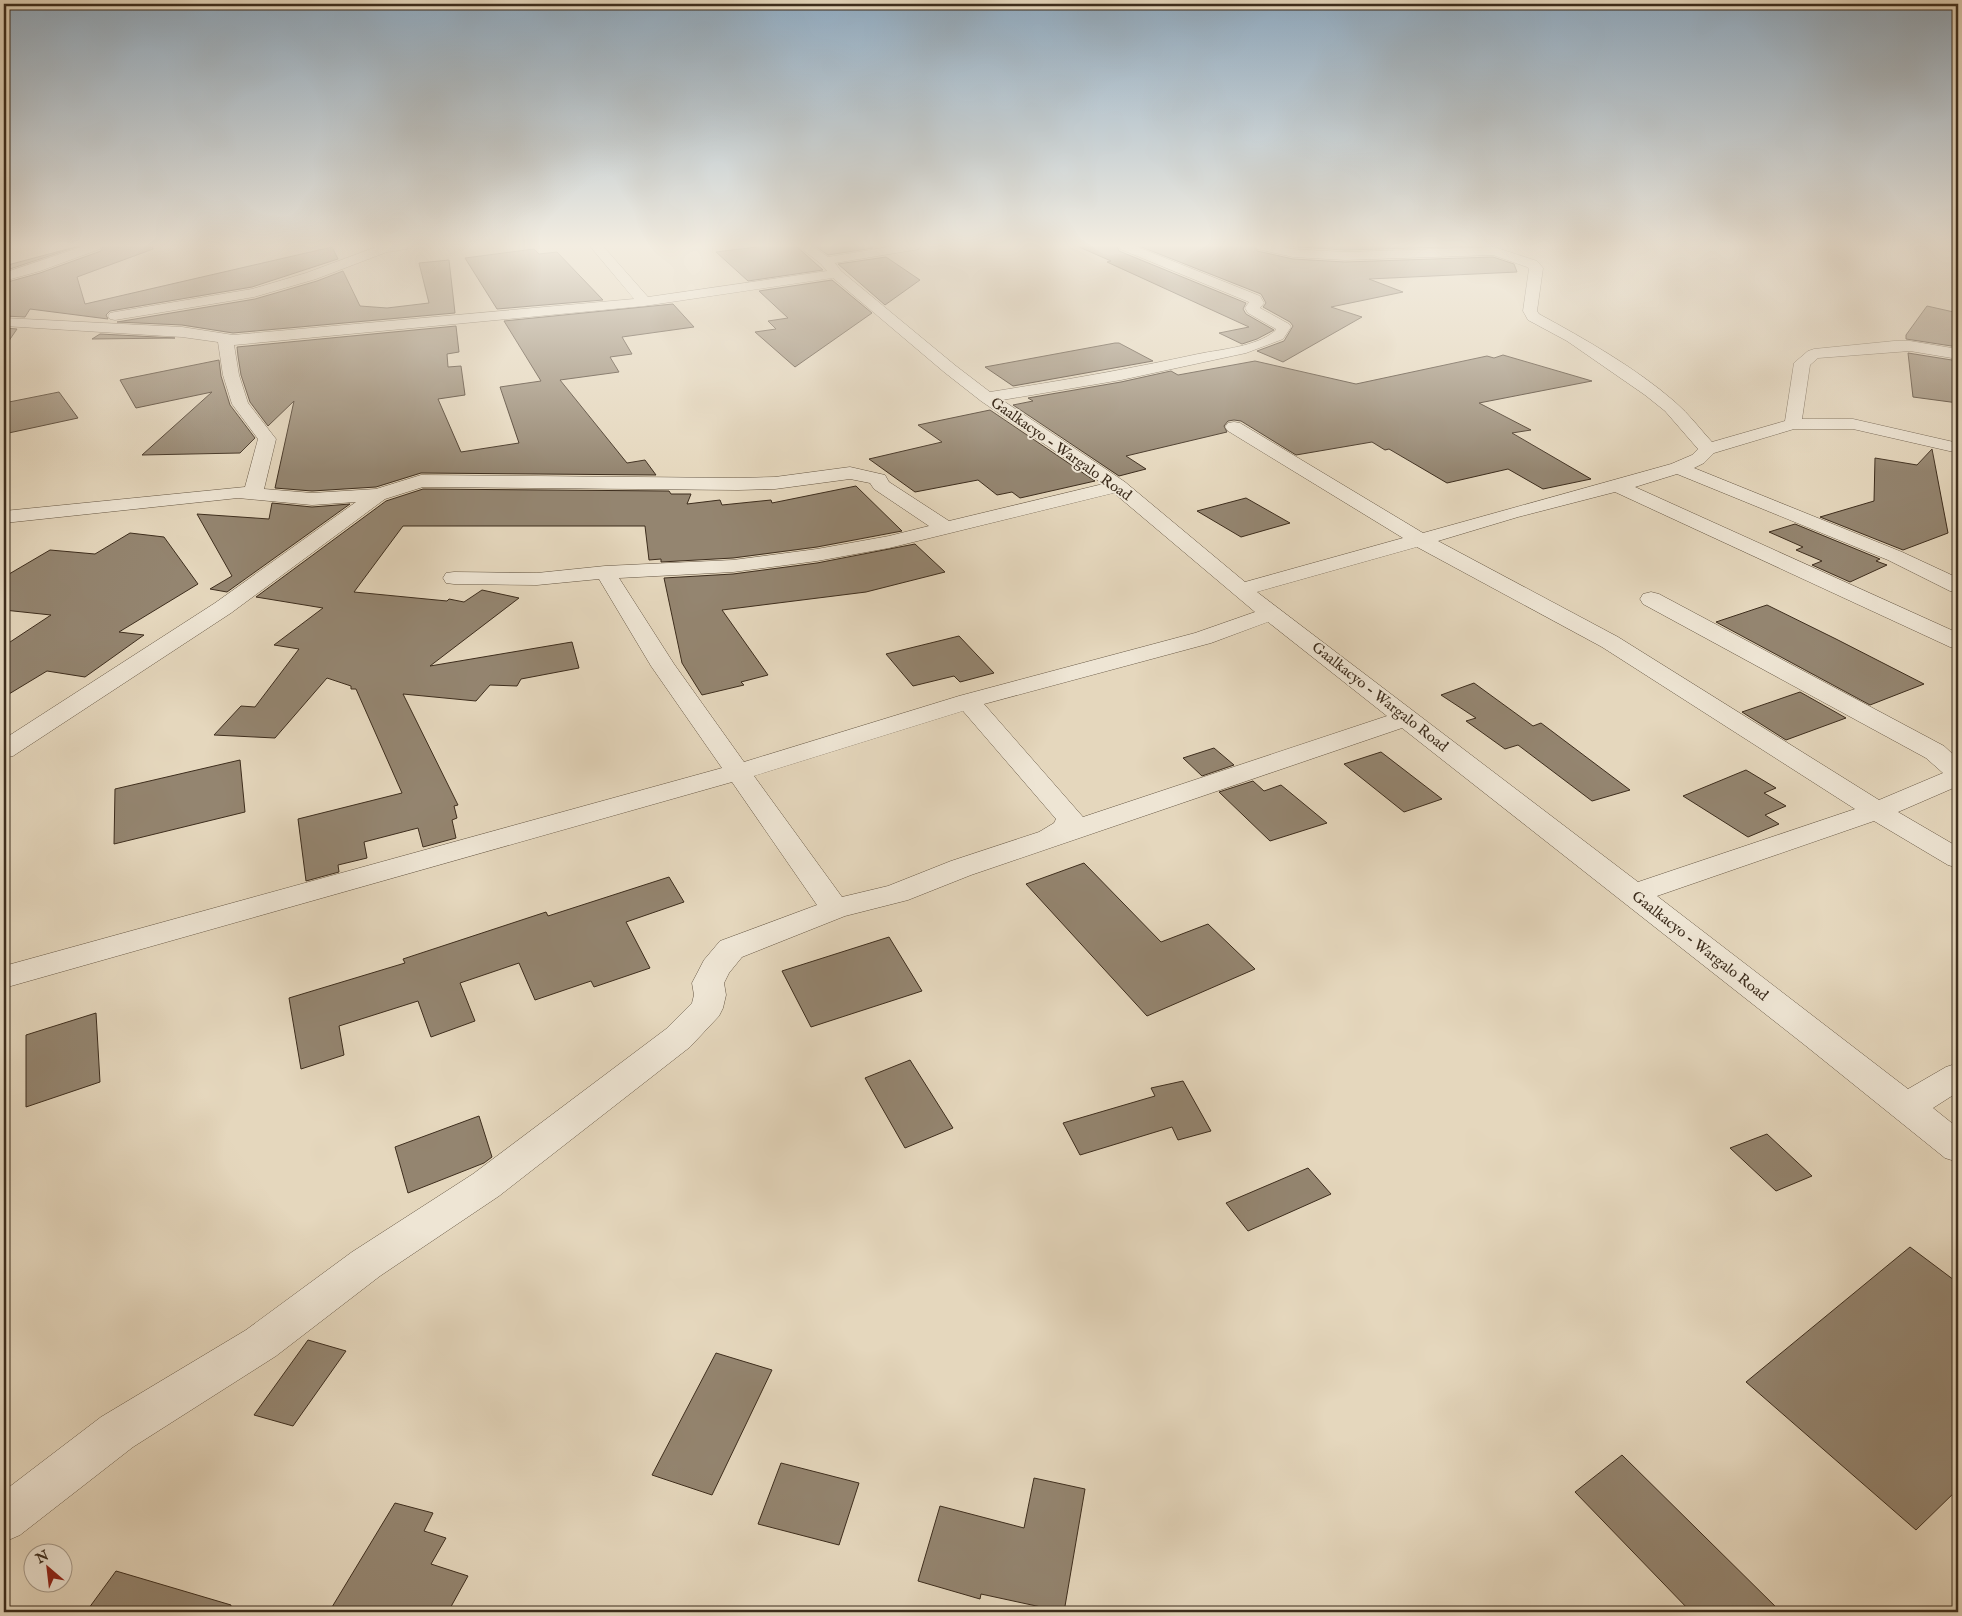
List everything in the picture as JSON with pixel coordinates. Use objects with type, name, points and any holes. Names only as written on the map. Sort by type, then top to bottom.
[{"type":"street","points":[[59,324],[78,321]]},
{"type":"street","points":[[4,322],[182,332],[225,339],[445,321]]},
{"type":"street","name":"Gaalkacyo - Wargalo Road","points":[[894,321],[950,369],[987,397],[1118,486],[1241,590],[1273,613],[1958,1148]]},
{"type":"street","points":[[987,397],[1099,379],[1194,360],[1259,343],[1277,337],[1283,332],[1284,327],[1275,321]]},
{"type":"street","points":[[1541,321],[1572,338],[1671,407],[1708,449]]},
{"type":"street","points":[[225,339],[231,375],[240,404],[267,439],[253,493]]},
{"type":"street","points":[[1793,424],[1802,364],[1814,354],[1902,346],[1958,354]]},
{"type":"street","points":[[1241,590],[1479,524],[1511,513],[1617,486],[1678,468],[1698,459],[1708,449],[1793,424],[1853,424],[1958,448]]},
{"type":"street","points":[[1234,427],[1420,540],[1610,642],[1877,811],[1958,859]]},
{"type":"street","points":[[1678,468],[1895,556],[1958,586]]},
{"type":"street","points":[[4,516],[238,492],[312,498],[378,495],[421,481],[738,484],[775,483],[850,473],[878,479],[882,485],[945,528]]},
{"type":"street","points":[[454,578],[537,579],[605,572],[733,566],[817,555],[889,542],[1118,486]]},
{"type":"street","points":[[1617,486],[1958,642]]},
{"type":"street","points":[[4,750],[223,608],[378,495]]},
{"type":"street","points":[[605,572],[663,666],[835,910]]},
{"type":"street","points":[[1633,894],[1877,811],[1958,774],[1935,752],[1650,599]]},
{"type":"street","points":[[4,977],[739,772],[968,701],[1203,638],[1273,613]]},
{"type":"street","points":[[968,701],[1070,818],[1068,828],[1049,838]]},
{"type":"street","points":[[4,1519],[117,1432],[261,1343],[366,1264],[486,1185],[678,1038],[707,1008],[710,995],[708,983],[715,968],[731,949],[835,910],[897,893],[960,868],[1406,718]]},
{"type":"street","points":[[1906,1107],[1958,1076]]},
{"type":"building","points":[[362,321],[233,333],[182,325],[117,322]]},
{"type":"building","points":[[504,321],[689,321],[694,327],[622,337],[632,354],[610,357],[619,372],[560,380],[627,463],[645,460],[656,475],[421,473],[376,487],[312,491],[275,488],[294,401],[268,426],[250,402],[241,375],[237,347],[456,326],[459,352],[447,354],[448,367],[461,366],[465,395],[438,399],[461,452],[519,443],[500,387],[541,381]]},
{"type":"building","points":[[768,321],[860,321],[795,367],[755,332],[776,329]]},
{"type":"building","points":[[1237,321],[1259,321],[1274,330],[1242,344],[1219,333],[1249,327]]},
{"type":"building","points":[[1354,321],[1283,362],[1257,351],[1284,341],[1293,326],[1290,322]]},
{"type":"building","points":[[1916,321],[1958,321],[1958,347],[1906,339],[1906,335]]},
{"type":"building","points":[[4,328],[17,329],[4,348]]},
{"type":"building","points":[[100,334],[175,338],[92,339]]},
{"type":"building","points":[[1119,343],[1153,361],[1013,386],[985,367]]},
{"type":"building","points":[[1908,353],[1958,361],[1958,403],[1913,397]]},
{"type":"building","points":[[1503,355],[1592,381],[1479,403],[1531,430],[1512,433],[1591,479],[1543,489],[1508,469],[1447,483],[1389,449],[1385,450],[1372,442],[1296,455],[1241,421],[1234,420],[1228,421],[1224,426],[1227,432],[1126,456],[1146,469],[1119,476],[1013,405],[1033,401],[1028,398],[1121,382],[1171,371],[1178,375],[1255,361],[1356,384],[1487,356],[1494,358]]},
{"type":"building","points":[[219,360],[221,376],[230,405],[255,438],[240,453],[142,455],[212,392],[136,408],[120,380]]},
{"type":"building","points":[[59,392],[78,418],[4,434],[4,403]]},
{"type":"building","points":[[990,410],[1095,481],[1020,498],[1012,492],[997,495],[978,480],[915,492],[869,459],[942,442],[918,425]]},
{"type":"building","points":[[1932,449],[1948,533],[1903,550],[1820,517],[1874,501],[1875,458],[1917,465]]},
{"type":"building","points":[[856,486],[902,531],[817,547],[733,558],[661,562],[661,559],[649,560],[645,526],[403,526],[354,592],[447,601],[449,599],[464,602],[482,590],[519,598],[430,666],[572,642],[579,668],[521,679],[517,686],[490,685],[476,701],[403,694],[458,805],[454,806],[457,818],[452,820],[456,838],[423,847],[418,828],[364,842],[367,858],[338,865],[339,872],[306,881],[298,819],[402,793],[356,689],[351,689],[351,686],[327,678],[275,738],[214,735],[241,706],[255,707],[299,649],[274,645],[323,608],[256,597],[386,501],[423,489],[669,491],[671,494],[691,494],[687,504],[720,500],[722,505],[771,500],[772,503]]},
{"type":"building","points":[[1246,498],[1290,523],[1241,537],[1197,511]]},
{"type":"building","points":[[272,503],[312,507],[350,504],[227,592],[210,589],[232,576],[197,514],[269,519]]},
{"type":"building","points":[[1795,524],[1880,559],[1876,561],[1887,565],[1850,582],[1812,565],[1822,561],[1796,550],[1803,547],[1769,532]]},
{"type":"building","points":[[130,533],[164,537],[198,584],[119,632],[144,635],[85,677],[47,671],[4,697],[4,646],[51,615],[4,610],[4,577],[50,550],[95,554]]},
{"type":"building","points":[[915,544],[945,572],[866,592],[722,610],[768,675],[741,682],[744,685],[702,695],[682,663],[664,578],[733,574],[817,563]]},
{"type":"building","points":[[1767,605],[1924,684],[1870,705],[1716,622]]},
{"type":"building","points":[[959,636],[994,673],[960,682],[954,676],[913,686],[886,654]]},
{"type":"building","points":[[1474,683],[1533,726],[1541,723],[1630,790],[1592,801],[1518,745],[1505,749],[1466,721],[1476,718],[1441,695]]},
{"type":"building","points":[[1800,692],[1846,718],[1786,740],[1742,712]]},
{"type":"building","points":[[1214,748],[1234,765],[1202,776],[1183,758]]},
{"type":"building","points":[[1381,752],[1442,799],[1404,812],[1344,764]]},
{"type":"building","points":[[240,760],[245,812],[114,844],[115,789]]},
{"type":"building","points":[[1746,770],[1776,788],[1764,793],[1786,806],[1765,815],[1779,824],[1748,837],[1683,796]]},
{"type":"building","points":[[1253,781],[1264,791],[1281,785],[1327,823],[1270,841],[1219,792]]},
{"type":"building","points":[[1084,863],[1161,942],[1208,924],[1255,969],[1147,1016],[1026,884]]},
{"type":"building","points":[[669,877],[684,902],[626,922],[650,968],[594,987],[591,981],[535,1000],[519,963],[460,983],[475,1021],[431,1037],[418,1001],[339,1026],[344,1055],[301,1069],[289,998],[405,963],[403,959],[546,912],[548,916]]},
{"type":"building","points":[[889,937],[922,991],[811,1027],[782,971]]},
{"type":"building","points":[[96,1013],[100,1082],[26,1107],[26,1035]]},
{"type":"building","points":[[910,1060],[953,1128],[905,1148],[865,1078]]},
{"type":"building","points":[[1183,1081],[1211,1131],[1178,1140],[1172,1127],[1080,1155],[1063,1123],[1155,1096],[1151,1088]]},
{"type":"building","points":[[479,1116],[492,1157],[484,1163],[408,1193],[395,1147]]},
{"type":"building","points":[[1767,1134],[1812,1176],[1776,1191],[1730,1148]]},
{"type":"building","points":[[1308,1168],[1331,1194],[1248,1231],[1226,1203]]},
{"type":"building","points":[[1910,1247],[1958,1283],[1958,1489],[1916,1530],[1746,1382]]},
{"type":"building","points":[[308,1340],[346,1351],[293,1426],[254,1415]]},
{"type":"building","points":[[716,1353],[772,1370],[712,1495],[652,1475]]},
{"type":"building","points":[[1622,1455],[1781,1612],[1691,1612],[1575,1492]]},
{"type":"building","points":[[781,1463],[859,1483],[839,1545],[758,1524]]},
{"type":"building","points":[[1034,1478],[1085,1489],[1064,1612],[981,1594],[980,1599],[918,1581],[940,1506],[1024,1528]]},
{"type":"building","points":[[395,1503],[433,1513],[424,1531],[446,1538],[431,1564],[468,1576],[448,1612],[329,1612]]},
{"type":"building","points":[[116,1571],[231,1605],[230,1612],[86,1612]]}]
